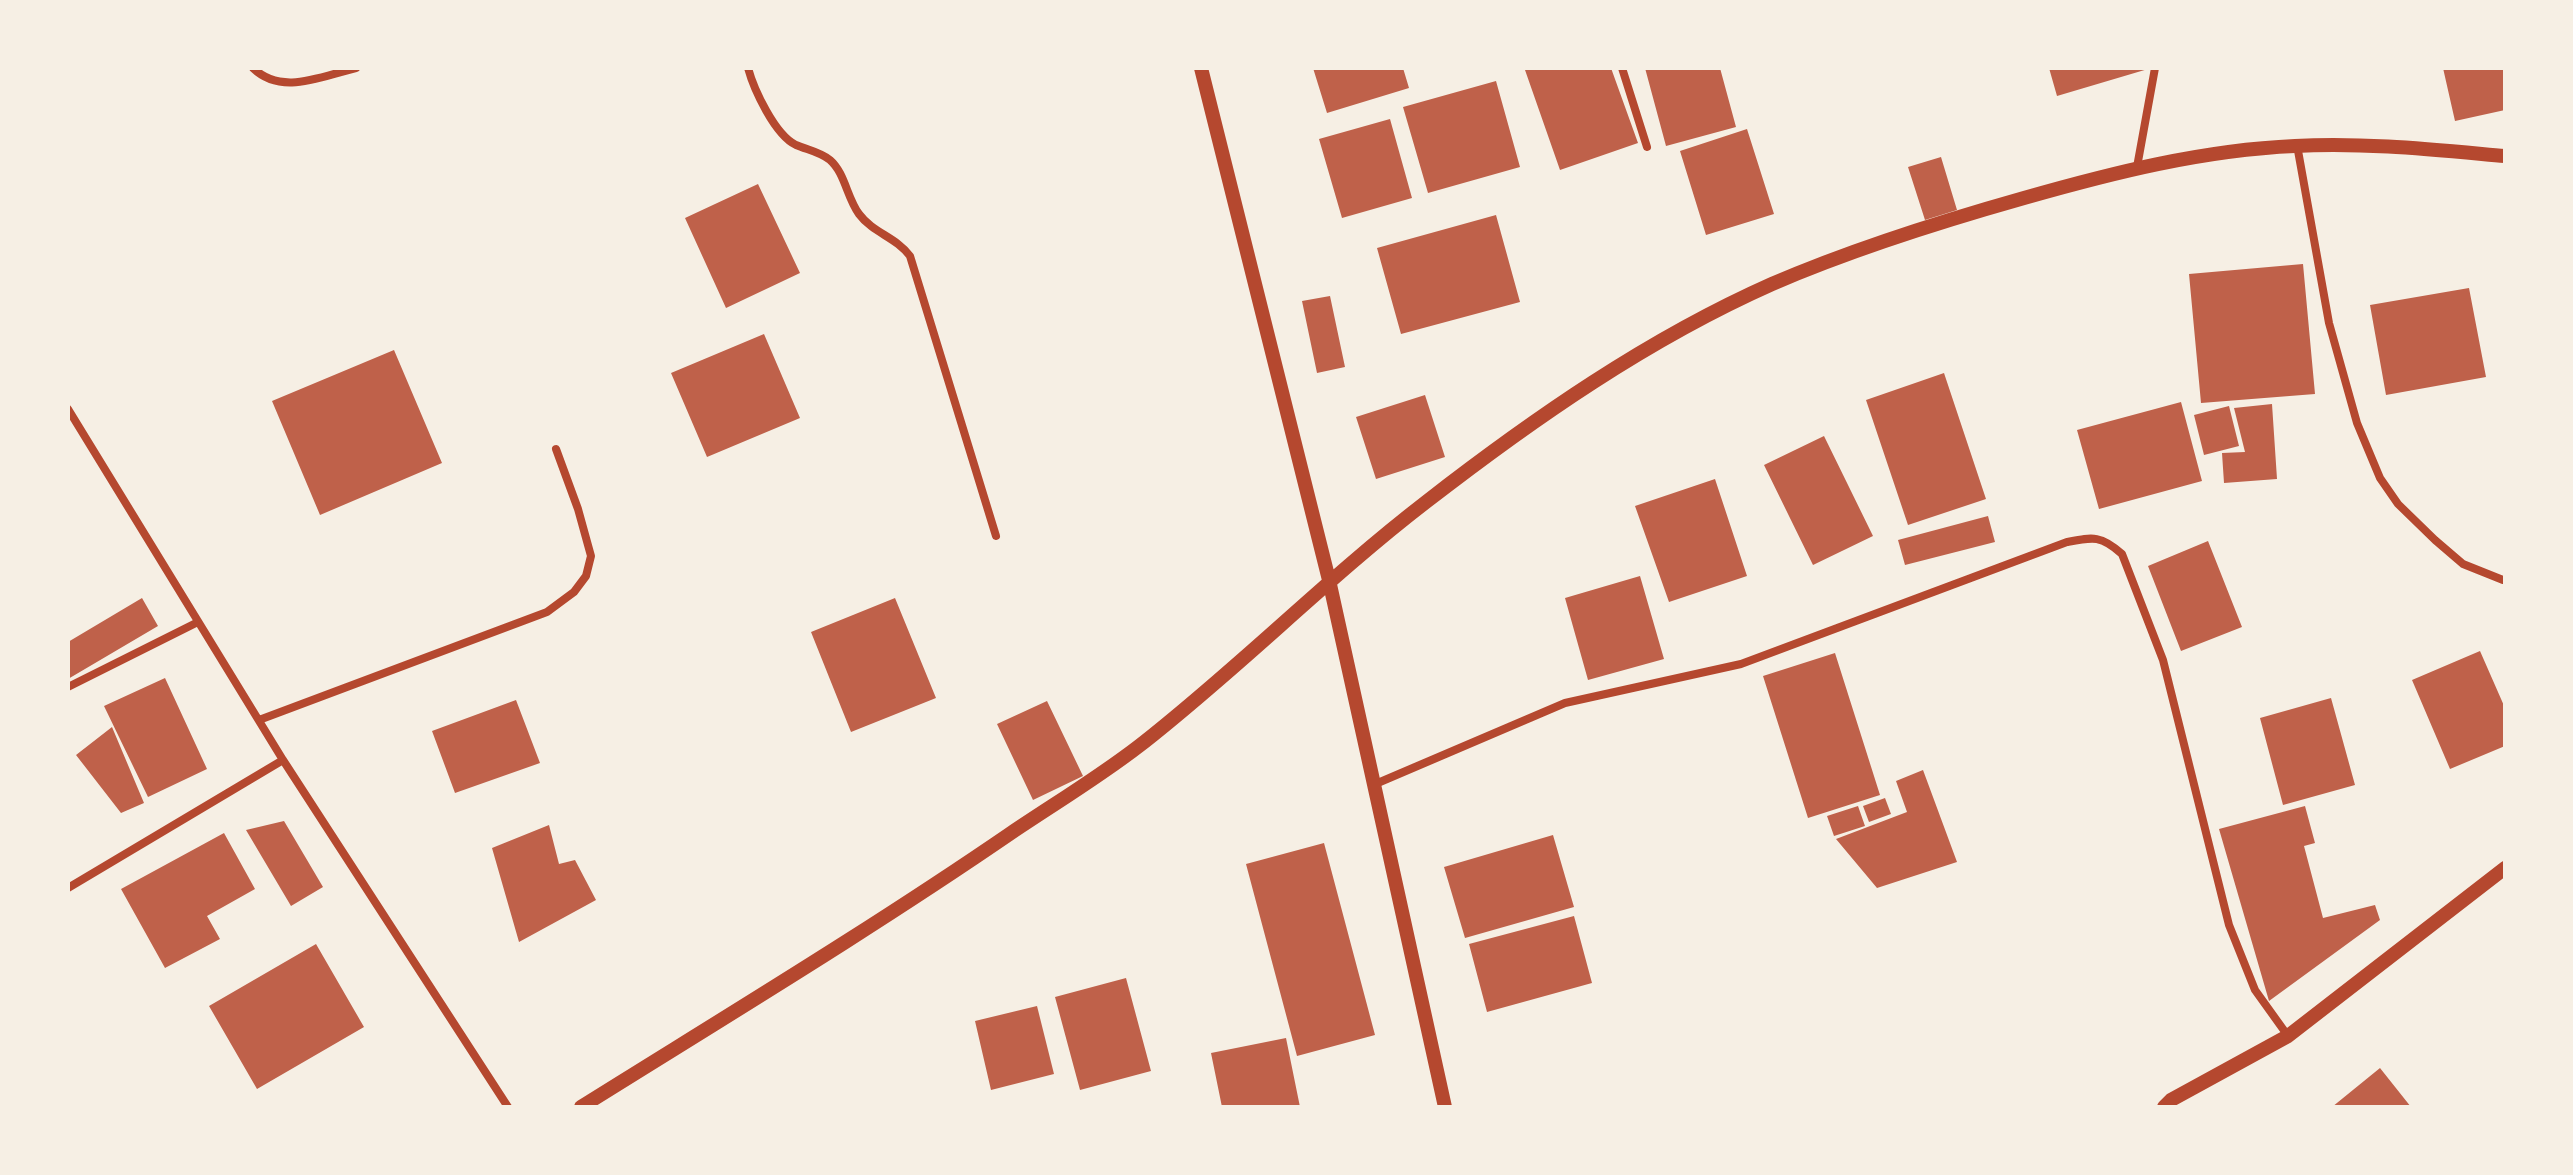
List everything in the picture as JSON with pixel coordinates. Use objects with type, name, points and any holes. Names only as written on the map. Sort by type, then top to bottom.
[{"type":"street","points":[[253,68],[263,77],[287,84],[356,68]]},
{"type":"street","points":[[748,68],[763,103],[785,135],[794,144],[829,160],[839,173],[853,206],[865,221],[877,232],[902,245],[910,256],[996,536]]},
{"type":"street","points":[[1201,68],[1329,580],[1445,1107]]},
{"type":"street","points":[[1622,68],[1647,147]]},
{"type":"street","points":[[2137,167],[2155,68]]},
{"type":"street","points":[[581,1107],[925,892],[1134,750],[1230,671],[1329,580],[1427,501],[1629,360],[1715,312],[1787,279],[1953,218],[2137,167],[2297,145],[2505,156]]},
{"type":"street","points":[[2297,145],[2329,323],[2357,423],[2380,478],[2398,504],[2463,564],[2505,579]]},
{"type":"street","points":[[68,409],[283,760],[508,1107]]},
{"type":"street","points":[[259,720],[547,612],[574,592],[586,576],[591,556],[556,449]]},
{"type":"street","points":[[1372,785],[1565,703],[1741,664],[2067,542],[2100,538],[2122,554],[2163,660],[2229,925],[2255,990],[2288,1036]]},
{"type":"street","points":[[68,687],[198,622]]},
{"type":"street","points":[[68,888],[283,760]]},
{"type":"street","points":[[2164,1107],[2171,1100],[2288,1036],[2505,868]]},
{"type":"building","points":[[1313,68],[1403,68],[1409,88],[1327,113]]},
{"type":"building","points":[[1611,68],[1638,143],[1560,170],[1525,70]]},
{"type":"building","points":[[1645,68],[1720,68],[1736,127],[1666,146]]},
{"type":"building","points":[[2049,68],[2148,68],[2148,69],[2057,96]]},
{"type":"building","points":[[2443,68],[2505,68],[2505,110],[2455,121]]},
{"type":"building","points":[[1496,81],[1520,167],[1428,193],[1403,107]]},
{"type":"building","points":[[1390,119],[1412,198],[1342,218],[1319,139]]},
{"type":"building","points":[[1747,129],[1774,214],[1706,235],[1680,151]]},
{"type":"building","points":[[1941,157],[1957,210],[1925,220],[1908,167]]},
{"type":"building","points":[[758,184],[800,273],[726,308],[685,218]]},
{"type":"building","points":[[1496,215],[1520,302],[1401,334],[1377,248]]},
{"type":"building","points":[[2303,264],[2315,394],[2201,403],[2189,274]]},
{"type":"building","points":[[2469,288],[2486,377],[2386,395],[2370,305]]},
{"type":"building","points":[[1330,296],[1345,367],[1317,373],[1302,301]]},
{"type":"building","points":[[764,334],[800,418],[707,457],[671,373]]},
{"type":"building","points":[[394,350],[442,463],[320,515],[272,401]]},
{"type":"building","points":[[1944,373],[1986,499],[1908,525],[1866,400]]},
{"type":"building","points":[[1425,395],[1445,457],[1376,479],[1356,417]]},
{"type":"building","points":[[2181,402],[2202,481],[2099,509],[2077,430]]},
{"type":"building","points":[[2272,404],[2277,479],[2224,483],[2222,453],[2245,452],[2234,408]]},
{"type":"building","points":[[2229,406],[2239,446],[2204,455],[2194,415]]},
{"type":"building","points":[[1824,436],[1873,536],[1813,565],[1764,465]]},
{"type":"building","points":[[1715,479],[1747,576],[1669,602],[1635,506]]},
{"type":"building","points":[[1988,516],[1995,542],[1905,565],[1898,540]]},
{"type":"building","points":[[2208,541],[2242,627],[2181,651],[2148,566]]},
{"type":"building","points":[[1640,576],[1664,659],[1588,680],[1565,598]]},
{"type":"building","points":[[142,598],[158,626],[68,679],[68,642]]},
{"type":"building","points":[[895,598],[936,698],[851,732],[811,632]]},
{"type":"building","points":[[2480,651],[2505,708],[2505,746],[2450,769],[2412,680]]},
{"type":"building","points":[[1835,653],[1880,795],[1808,818],[1763,676]]},
{"type":"building","points":[[165,678],[207,769],[148,797],[104,706]]},
{"type":"building","points":[[2331,698],[2355,785],[2283,805],[2260,718]]},
{"type":"building","points":[[516,700],[540,763],[455,793],[432,731]]},
{"type":"building","points":[[1047,701],[1083,776],[1033,800],[997,724]]},
{"type":"building","points":[[112,727],[144,803],[121,813],[76,755]]},
{"type":"building","points":[[1923,770],[1957,862],[1877,888],[1836,839],[1907,812],[1896,781]]},
{"type":"building","points":[[1885,798],[1891,814],[1869,822],[1863,806]]},
{"type":"building","points":[[1858,806],[1865,826],[1834,836],[1827,816]]},
{"type":"building","points":[[2305,806],[2315,843],[2304,846],[2323,918],[2375,905],[2380,920],[2269,1001],[2219,829]]},
{"type":"building","points":[[284,821],[323,887],[291,906],[246,830]]},
{"type":"building","points":[[549,825],[559,864],[575,860],[596,900],[519,942],[492,848]]},
{"type":"building","points":[[224,833],[255,889],[207,916],[220,939],[165,968],[121,889]]},
{"type":"building","points":[[1553,835],[1574,907],[1465,938],[1444,867]]},
{"type":"building","points":[[1324,843],[1375,1035],[1297,1056],[1246,864]]},
{"type":"building","points":[[1574,916],[1592,983],[1487,1012],[1469,944]]},
{"type":"building","points":[[316,944],[364,1027],[257,1089],[209,1006]]},
{"type":"building","points":[[1126,978],[1151,1071],[1080,1090],[1055,997]]},
{"type":"building","points":[[1037,1006],[1054,1074],[991,1090],[975,1021]]},
{"type":"building","points":[[1286,1038],[1300,1107],[1222,1107],[1211,1053]]},
{"type":"building","points":[[2380,1068],[2411,1107],[2332,1107]]}]
